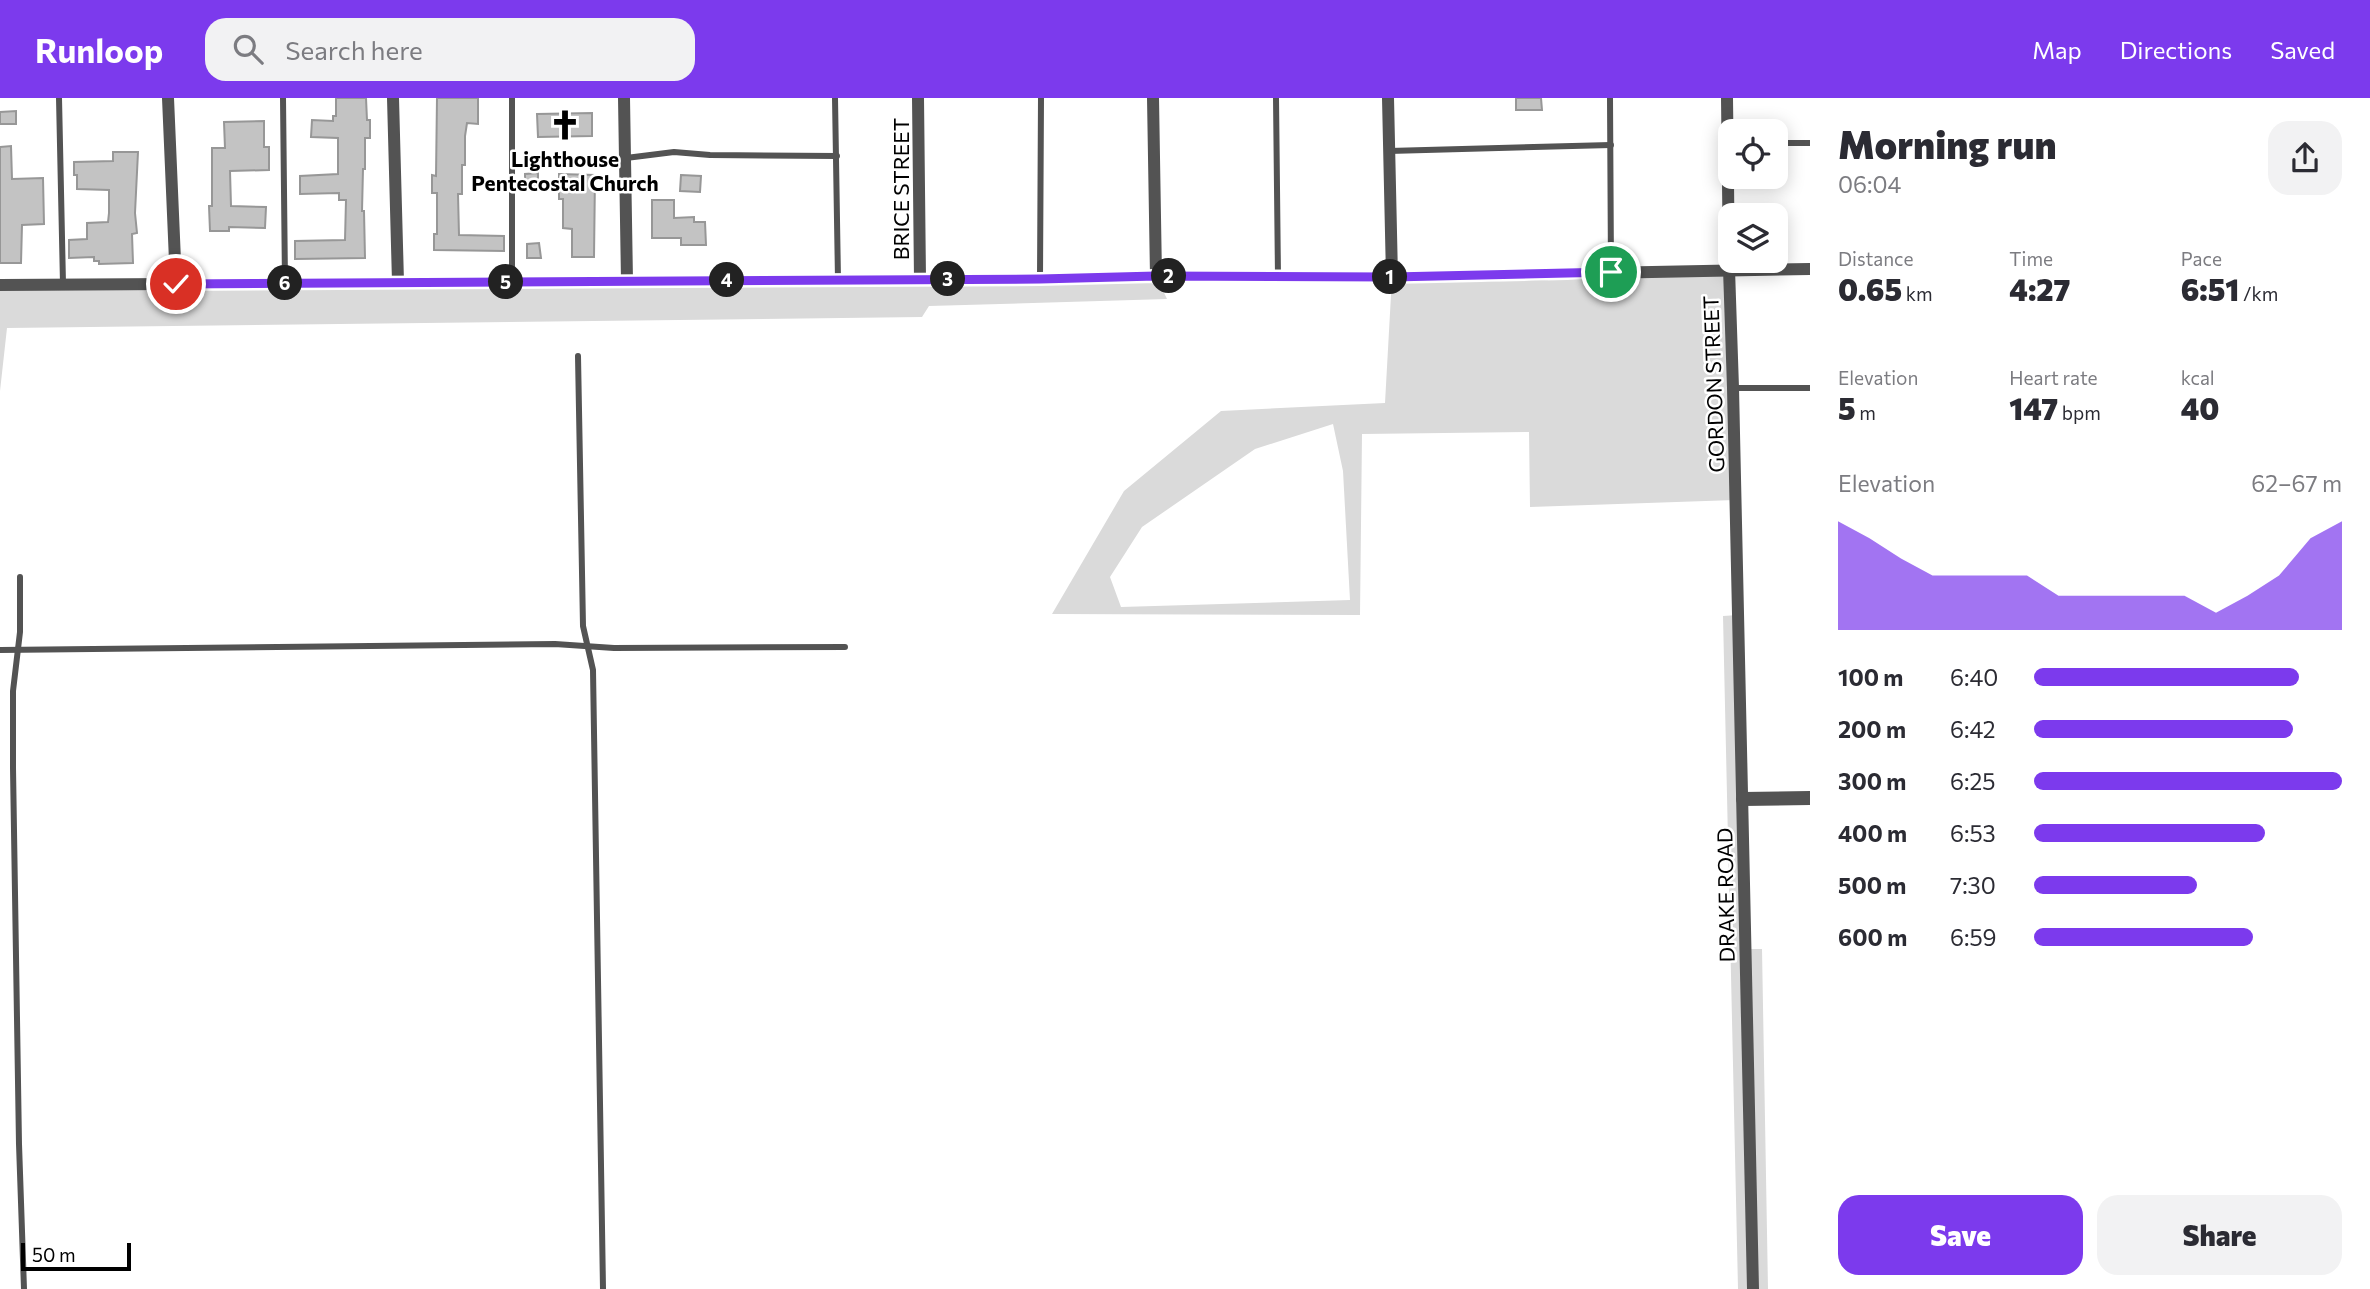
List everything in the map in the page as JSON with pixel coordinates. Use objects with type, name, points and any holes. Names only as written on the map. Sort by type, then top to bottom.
[{"type":"street","points":[[168,98],[176,284]]},
{"type":"street","points":[[393,98],[398,282]]},
{"type":"street","points":[[624,98],[627,281]]},
{"type":"street","name":"BRICE STREET","points":[[918,98],[920,279]]},
{"type":"street","points":[[1153,98],[1156,276]]},
{"type":"street","points":[[1388,98],[1392,277]]},
{"type":"street","name":"GORDON STREET","points":[[1727,98],[1728,119]]},
{"type":"street","points":[[1788,269],[1810,269]]},
{"type":"street","points":[[0,285],[1156,276],[1392,277],[1718,270]]},
{"type":"street","name":"GORDON STREET","points":[[1729,273],[1735,500]]},
{"type":"street","name":"DRAKE ROAD","points":[[1735,500],[1753,1289]]},
{"type":"street","points":[[1743,799],[1810,798]]},
{"type":"lane","points":[[59,98],[63,284]]},
{"type":"lane","points":[[284,98],[285,283]]},
{"type":"lane","points":[[512,98],[512,282]]},
{"type":"lane","points":[[835,98],[838,280]]},
{"type":"lane","points":[[1040,279],[1041,98]]},
{"type":"lane","points":[[1276,98],[1278,277]]},
{"type":"lane","points":[[1610,98],[1611,272]]},
{"type":"lane","points":[[1788,143],[1810,143]]},
{"type":"lane","points":[[1389,151],[1611,145]]},
{"type":"lane","points":[[625,158],[674,152],[710,155],[836,156]]},
{"type":"lane","points":[[578,356],[583,626],[593,670],[603,1289]]},
{"type":"lane","points":[[1733,388],[1810,388]]},
{"type":"lane","points":[[20,577],[19,650],[13,691],[13,768],[24,1289]]},
{"type":"lane","points":[[0,650],[555,644],[614,648],[845,647]]},
{"type":"shaded area","points":[[1718,269],[1718,273],[1729,273],[1735,500],[1530,507],[1529,432],[1362,434],[1360,615],[1052,614],[1124,491],[1221,411],[1385,403],[1392,277]],"holes":[[[1333,424],[1343,471],[1350,600],[1121,607],[1110,577],[1142,527],[1255,449]]]},
{"type":"shaded area","points":[[1156,276],[1167,299],[929,306],[922,317],[7,328],[0,391],[0,285]]},
{"type":"shaded area","points":[[1738,615],[1746,949],[1762,949],[1768,1289],[1738,1289],[1723,616]]},
{"type":"building","points":[[336,98],[366,98],[367,120],[370,120],[370,138],[365,138],[363,169],[365,258],[295,259],[295,241],[345,240],[346,200],[339,200],[339,193],[300,194],[300,176],[338,174],[338,138],[311,137],[312,120],[333,121],[333,116],[336,116]]},
{"type":"building","points":[[437,98],[478,98],[478,124],[467,123],[465,136],[462,194],[458,194],[459,235],[504,236],[504,251],[434,250],[434,234],[437,234],[437,193],[432,193],[432,175],[436,176]]},
{"type":"building","points":[[1516,98],[1541,98],[1542,110],[1516,110]]},
{"type":"building","points":[[16,111],[16,124],[0,124],[0,112]]},
{"type":"building","name":"Lighthouse Pentecostal Church","points":[[592,113],[592,136],[538,137],[537,114]]},
{"type":"building","points":[[264,121],[264,147],[269,147],[269,170],[230,171],[231,206],[266,207],[265,228],[229,227],[229,231],[210,231],[212,148],[225,148],[224,122]]},
{"type":"building","points":[[11,146],[12,179],[43,178],[44,224],[22,225],[21,263],[0,263],[0,147]]},
{"type":"building","points":[[113,152],[138,152],[135,213],[137,233],[132,234],[133,263],[99,264],[99,261],[94,261],[94,257],[69,258],[69,240],[87,239],[87,223],[108,222],[109,213],[109,190],[77,189],[74,162],[113,161]]},
{"type":"building","points":[[538,173],[538,188],[525,188],[525,174]]},
{"type":"building","points":[[559,174],[595,175],[594,257],[572,257],[572,229],[563,228],[563,199],[559,199]]},
{"type":"building","points":[[681,175],[701,176],[700,192],[680,191]]},
{"type":"building","points":[[652,200],[674,200],[674,218],[694,217],[694,222],[705,222],[706,245],[681,245],[681,238],[652,238]]},
{"type":"building","points":[[539,243],[541,258],[527,258],[527,244]]},
{"type":"place","name":"Lighthouse Pentecostal Church","points":[[565,125]]},
{"type":"route","points":[[176,284],[1156,276],[1392,277],[1611,272]]}]
